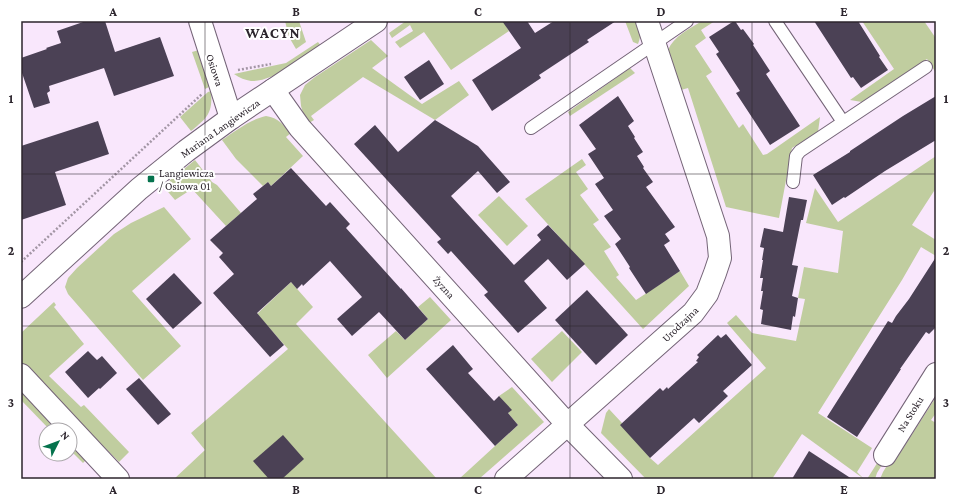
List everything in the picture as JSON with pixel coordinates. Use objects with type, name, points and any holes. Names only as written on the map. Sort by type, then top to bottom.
[{"type":"street","name":"Osiowa","points":[[200,21],[231,118]]},
{"type":"street","name":"Mariana Langiewicza","points":[[21,297],[139,189],[186,151],[231,118],[376,21]]},
{"type":"street","name":"Urodzajna","points":[[506,479],[693,313],[707,294],[716,273],[720,258],[718,236],[647,21]]},
{"type":"street","name":"Żyzna","points":[[273,90],[300,128],[568,425],[621,479]]},
{"type":"street","name":"Na Stoku","points":[[885,454],[936,374]]},
{"type":"street","points":[[21,375],[118,479]]},
{"type":"lane","points":[[530,128],[688,21]]},
{"type":"lane","points":[[775,21],[843,122]]},
{"type":"lane","points":[[793,182],[796,156],[800,151],[926,67]]},
{"type":"green space","points":[[285,21],[299,21],[306,42],[296,49],[289,37]]},
{"type":"green space","points":[[406,21],[513,21],[506,26],[509,31],[451,70],[424,32],[400,48],[395,42],[413,31],[410,25],[392,38],[389,33]]},
{"type":"green space","points":[[625,21],[637,21],[640,32],[638,44],[633,42]]},
{"type":"green space","points":[[702,21],[715,21],[701,30],[706,38],[695,46],[712,72],[706,76],[739,128],[743,124],[763,155],[767,154],[820,117],[818,132],[792,148],[779,218],[726,207],[688,88],[681,90],[668,50],[678,37]]},
{"type":"green space","points":[[862,21],[924,21],[935,37],[936,36],[936,73],[927,59],[862,102],[850,100],[894,69]]},
{"type":"green space","points":[[371,40],[388,56],[372,68],[422,104],[459,81],[469,95],[435,120],[363,77],[311,116],[314,120],[309,123],[301,106],[300,95],[305,85]]},
{"type":"green space","points":[[318,42],[321,46],[297,63],[269,78],[251,81],[242,79],[234,74],[286,63]]},
{"type":"green space","points":[[199,50],[209,87],[205,89],[192,52]]},
{"type":"green space","points":[[630,68],[635,73],[570,116],[568,112]]},
{"type":"green space","points":[[211,91],[211,105],[208,114],[191,131],[180,117]]},
{"type":"green space","points":[[266,116],[283,124],[291,133],[286,137],[303,156],[271,186],[268,182],[263,186],[236,159],[222,140],[249,123]]},
{"type":"green space","points":[[936,156],[936,188],[912,225],[936,240],[936,256],[921,247],[902,280],[818,413],[872,448],[857,472],[864,479],[802,434],[772,479],[646,479],[601,433],[606,413],[609,409],[650,458],[658,465],[766,368],[727,323],[736,315],[752,333],[796,341],[805,299],[798,298],[804,267],[838,273],[843,231],[806,223],[815,188],[838,222]]},
{"type":"green space","points":[[582,159],[586,165],[576,172],[588,189],[580,195],[599,220],[593,224],[611,247],[604,251],[619,275],[616,277],[636,300],[680,271],[689,286],[643,329],[525,199]]},
{"type":"green space","points":[[195,160],[212,182],[217,185],[241,213],[226,226],[192,189],[175,200],[163,186]]},
{"type":"green space","points":[[499,196],[528,226],[507,246],[478,215]]},
{"type":"green space","points":[[164,207],[191,239],[132,291],[181,346],[143,380],[68,294],[65,287],[68,278],[77,268],[114,234],[131,223]]},
{"type":"green space","points":[[291,282],[313,307],[296,324],[437,479],[174,479],[205,450],[191,433],[288,349],[257,314]]},
{"type":"green space","points":[[430,297],[451,320],[387,378],[368,355],[396,331],[405,340],[428,319],[418,307]]},
{"type":"green space","points":[[54,302],[56,305],[54,307],[84,344],[49,376],[81,407],[84,405],[129,452],[119,462],[21,362],[21,333]]},
{"type":"green space","points":[[562,331],[582,352],[552,382],[531,359]]},
{"type":"green space","points":[[512,387],[544,422],[479,479],[459,479],[518,425],[508,413],[511,410],[499,396]]},
{"type":"green space","points":[[21,391],[51,422],[42,422],[21,400]]},
{"type":"green space","points":[[936,397],[936,413],[931,420],[936,423],[936,479],[880,479],[891,459],[895,461]]},
{"type":"green space","points":[[78,450],[87,459],[83,463],[78,458]]},
{"type":"green space","points":[[881,457],[885,460],[875,479],[867,479]]},
{"type":"building","points":[[86,21],[105,21],[115,52],[160,37],[174,76],[114,96],[104,68],[49,86],[50,91],[47,93],[50,103],[34,108],[21,70],[21,58],[61,43],[57,31]]},
{"type":"building","points":[[502,21],[527,21],[535,33],[554,21],[616,21],[587,40],[589,42],[539,75],[541,78],[492,111],[472,80],[521,48]]},
{"type":"building","points":[[734,21],[741,30],[743,29],[754,44],[753,45],[770,71],[766,74],[800,126],[770,145],[736,93],[740,91],[716,54],[719,52],[709,37]]},
{"type":"building","points":[[814,21],[858,21],[888,70],[861,88],[853,77],[851,78]]},
{"type":"building","points":[[429,60],[444,84],[420,100],[404,77]]},
{"type":"building","points":[[618,96],[634,121],[628,126],[643,152],[637,156],[653,182],[646,187],[675,227],[665,234],[670,241],[664,245],[680,271],[646,294],[615,244],[621,239],[604,216],[613,210],[595,184],[604,178],[588,154],[596,149],[579,125]]},
{"type":"building","points":[[936,96],[936,140],[832,205],[813,175]]},
{"type":"building","points":[[435,120],[478,146],[510,182],[497,193],[478,171],[451,196],[514,265],[541,240],[537,235],[548,225],[585,264],[567,280],[548,259],[524,281],[547,308],[518,333],[484,295],[488,292],[451,251],[448,254],[437,242],[441,239],[354,144],[375,125],[398,152]]},
{"type":"building","points":[[98,121],[109,154],[55,172],[66,205],[21,220],[21,146]]},
{"type":"building","points":[[291,168],[326,206],[330,202],[350,224],[346,228],[428,319],[405,340],[379,312],[352,336],[337,319],[362,297],[330,261],[303,286],[302,284],[297,289],[291,282],[257,313],[284,345],[270,357],[213,293],[234,274],[219,257],[223,253],[210,240],[257,199],[253,194],[268,182],[271,186]]},
{"type":"building","points":[[789,197],[807,200],[803,220],[801,220],[792,265],[798,266],[792,296],[798,298],[791,330],[761,324],[763,310],[760,309],[763,291],[761,291],[763,278],[760,278],[764,248],[760,247],[764,228],[783,232]]},
{"type":"building","points":[[936,257],[936,327],[929,334],[926,332],[900,369],[857,437],[827,417],[888,321],[892,323]]},
{"type":"building","points":[[174,273],[202,303],[173,329],[146,299]]},
{"type":"building","points":[[587,290],[628,335],[596,365],[555,320]]},
{"type":"building","points":[[726,334],[752,365],[723,391],[728,396],[699,423],[694,418],[650,458],[620,425],[660,388],[663,391],[667,387],[668,389],[698,362],[696,361],[699,357],[697,355],[718,335],[721,338]]},
{"type":"building","points":[[453,345],[473,369],[468,373],[494,401],[499,396],[512,410],[508,413],[518,425],[495,446],[426,369]]},
{"type":"building","points":[[88,351],[97,360],[102,356],[117,373],[88,398],[65,372]]},
{"type":"building","points":[[139,378],[171,414],[158,425],[126,389]]},
{"type":"building","points":[[283,435],[304,459],[282,479],[269,479],[253,461]]},
{"type":"building","points":[[809,451],[852,479],[792,479]]},
{"type":"place","name":"Langiewicza / Osiowa 01","points":[[151,179]]},
{"type":"district","name":"WACYN","points":[[273,33]]}]
